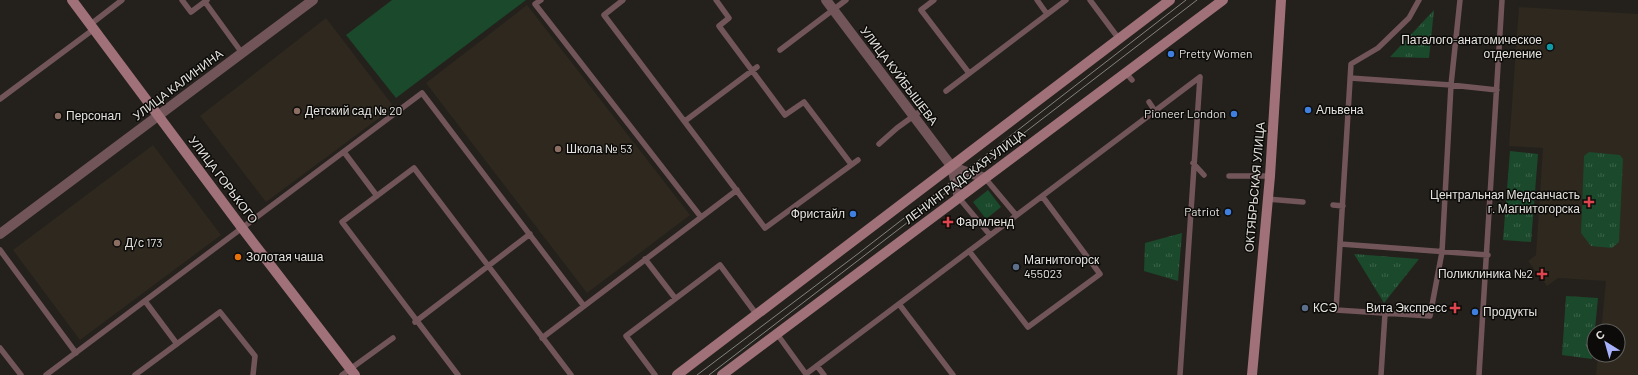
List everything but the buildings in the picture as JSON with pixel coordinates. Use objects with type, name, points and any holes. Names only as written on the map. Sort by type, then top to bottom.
[{"type":"main road","name":"УЛИЦА ГОРЬКОГО","points":[[72,0],[159,115],[349,373]]},
{"type":"main road","name":"ЛЕНИНГРАДСКАЯ УЛИЦА","points":[[677,375],[1170,0]]},
{"type":"main road","name":"ЛЕНИНГРАДСКАЯ УЛИЦА","points":[[722,375],[985,178],[1129,76],[1223,0]]},
{"type":"main road","name":"ОКТЯБРЬСКАЯ УЛИЦА","points":[[1252,375],[1270,176],[1281,0]]},
{"type":"street","name":"УЛИЦА КАЛИНИНА","points":[[0,234],[313,0]]},
{"type":"street","name":"УЛИЦА КУЙБЫШЕВА","points":[[826,0],[952,167],[959,198]]},
{"type":"street","points":[[952,167],[985,178]]},
{"type":"lane","points":[[0,99],[92,27],[122,0]]},
{"type":"lane","points":[[182,0],[191,12],[206,1],[242,53]]},
{"type":"lane","points":[[541,0],[535,4],[701,217]]},
{"type":"lane","points":[[623,0],[604,15],[765,228],[858,160]]},
{"type":"lane","points":[[716,0],[729,18],[718,26],[754,69],[785,115],[804,102],[851,164]]},
{"type":"lane","points":[[780,50],[846,0]]},
{"type":"lane","points":[[934,0],[921,10],[969,73]]},
{"type":"lane","points":[[1037,0],[1047,14]]},
{"type":"lane","points":[[946,92],[1066,0]]},
{"type":"lane","points":[[1090,0],[1119,39]]},
{"type":"lane","points":[[1419,0],[1409,18],[1378,48],[1351,64],[1336,310],[1430,316],[1442,252],[1451,85],[1460,0]]},
{"type":"lane","points":[[1480,375],[1502,0]]},
{"type":"lane","points":[[685,121],[754,69]]},
{"type":"lane","points":[[777,334],[806,374],[1200,77],[1193,163],[1180,375]]},
{"type":"lane","points":[[1350,78],[1451,85],[1497,90]]},
{"type":"lane","points":[[51,374],[76,353],[422,93],[584,306]]},
{"type":"lane","points":[[1149,102],[1155,110]]},
{"type":"lane","points":[[878,144],[926,107]]},
{"type":"lane","points":[[344,152],[377,196]]},
{"type":"lane","points":[[1193,163],[1204,175]]},
{"type":"lane","points":[[458,375],[342,222],[414,168],[571,375]]},
{"type":"lane","points":[[1229,176],[1270,176]]},
{"type":"lane","points":[[985,178],[1016,215]]},
{"type":"lane","points":[[542,338],[737,190]]},
{"type":"lane","points":[[969,251],[1028,327],[1100,274],[1042,196]]},
{"type":"lane","points":[[959,198],[990,235]]},
{"type":"lane","points":[[1268,199],[1303,202]]},
{"type":"lane","points":[[1333,204],[1343,206]]},
{"type":"lane","points":[[416,321],[530,234]]},
{"type":"lane","points":[[1340,244],[1488,255]]},
{"type":"lane","points":[[0,250],[76,353]]},
{"type":"lane","points":[[645,259],[675,298]]},
{"type":"lane","points":[[655,375],[626,336],[720,265],[756,314]]},
{"type":"lane","points":[[145,301],[177,344]]},
{"type":"lane","points":[[898,304],[953,375]]},
{"type":"lane","points":[[135,375],[220,312],[255,356],[253,375]]},
{"type":"lane","points":[[1381,375],[1385,314]]},
{"type":"lane","points":[[349,373],[393,338]]},
{"type":"lane","points":[[0,348],[21,375]]},
{"type":"lane","points":[[817,366],[824,375]]},
{"type":"shaded area","name":"Школа № 53","points":[[527,5],[690,215],[587,293],[426,83]]},
{"type":"shaded area","name":"Центральная Медсанчасть г. Магнитогорска","points":[[1519,7],[1638,14],[1638,375],[1596,375],[1597,363],[1626,363],[1626,323],[1602,323],[1606,281],[1558,278],[1547,286],[1528,261],[1536,255],[1543,148],[1509,146]]},
{"type":"shaded area","name":"Детский сад № 20","points":[[326,18],[394,107],[266,202],[200,116]]},
{"type":"shaded area","name":"Д/с 173","points":[[153,145],[221,235],[80,340],[13,250]]},
{"type":"green space","points":[[392,0],[526,0],[396,98],[346,35]]},
{"type":"green space","points":[[1434,10],[1429,58],[1390,57]]},
{"type":"green space","points":[[1510,151],[1538,154],[1531,242],[1503,240]]},
{"type":"green space","points":[[1589,152],[1620,155],[1623,159],[1619,242],[1612,248],[1591,246],[1581,233],[1584,156]]},
{"type":"green space","points":[[988,190],[1001,207],[986,219],[973,202]]},
{"type":"green space","points":[[1182,233],[1178,281],[1144,271],[1145,243]]},
{"type":"green space","points":[[1354,254],[1419,259],[1384,303]]},
{"type":"green space","points":[[1566,296],[1598,298],[1596,323],[1586,323],[1586,358],[1562,355]]},
{"type":"tram line","points":[[697,375],[859,253],[1186,0]]},
{"type":"tram line","points":[[709,375],[1197,0]]},
{"type":"place","name":"Паталого-анатомическое отделение","points":[[1550,47]]},
{"type":"place","name":"Pretty Women","points":[[1171,54]]},
{"type":"place","name":"Альвена","points":[[1308,110]]},
{"type":"place","name":"Детский сад № 20","points":[[297,111]]},
{"type":"place","name":"Pioneer London","points":[[1234,114]]},
{"type":"place","name":"Персонал","points":[[58,116]]},
{"type":"place","name":"Школа № 53","points":[[558,149]]},
{"type":"place","name":"Центральная Медсанчасть г. Магнитогорска","points":[[1589,202]]},
{"type":"place","name":"Patriot","points":[[1228,212]]},
{"type":"place","name":"Фристайл","points":[[853,214]]},
{"type":"place","name":"Фармленд","points":[[948,222]]},
{"type":"place","name":"Д/с 173","points":[[117,243]]},
{"type":"place","name":"Золотая чаша","points":[[238,257]]},
{"type":"place","name":"Магнитогорск 455023","points":[[1016,267]]},
{"type":"place","name":"Поликлиника №2","points":[[1542,274]]},
{"type":"place","name":"КСЭ","points":[[1305,308]]},
{"type":"place","name":"Вита Экспресс","points":[[1455,308]]},
{"type":"place","name":"Продукты","points":[[1475,312]]}]
